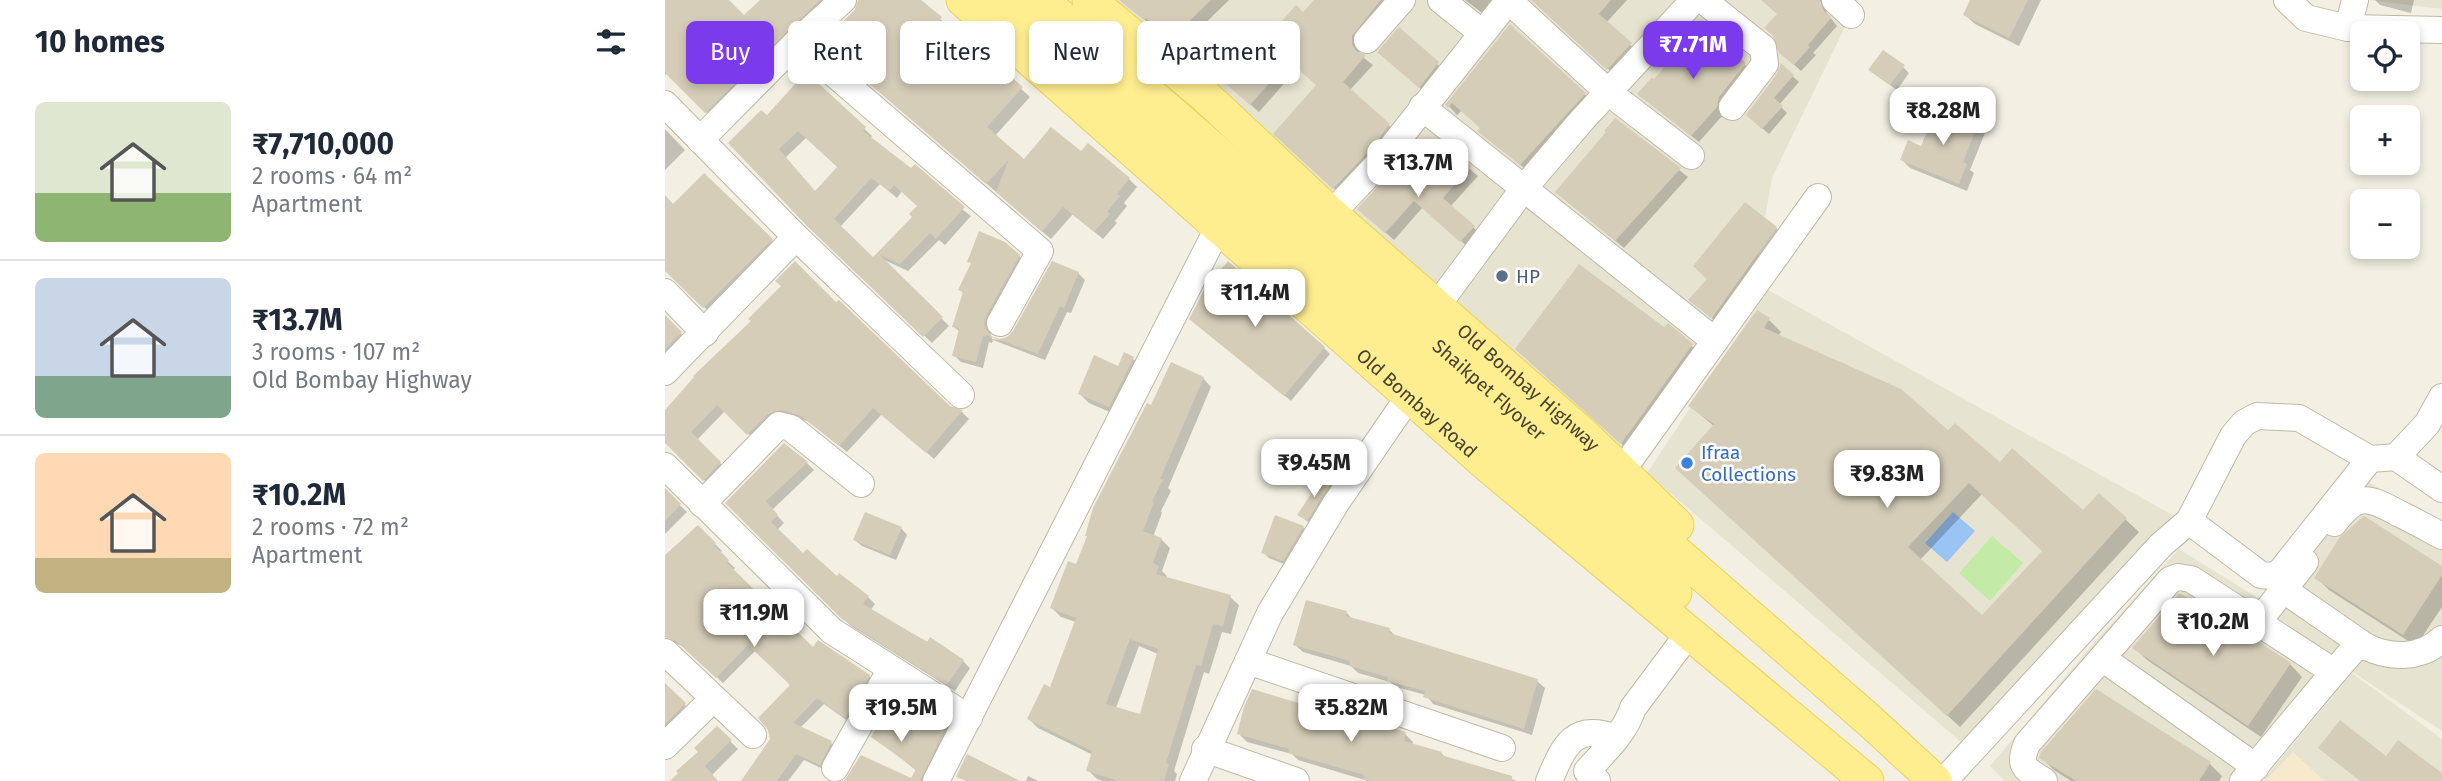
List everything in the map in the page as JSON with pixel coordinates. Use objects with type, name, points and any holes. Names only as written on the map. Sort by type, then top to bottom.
[{"type":"main road","name":"Shaikpet Flyover","points":[[1042,0],[1860,712],[1950,778]]},
{"type":"main road","name":"Old Bombay Highway","points":[[1089,0],[1203,94],[1331,214],[1586,437],[1732,577],[1950,778]]},
{"type":"main road","name":"Shaikpet Flyover","points":[[981,5],[1153,136],[1890,781]]},
{"type":"main road","name":"Old Bombay Road","points":[[981,5],[1219,226],[1486,464],[1867,781]]},
{"type":"street","points":[[820,21],[843,0]]},
{"type":"street","points":[[1367,40],[1402,0]]},
{"type":"street","points":[[1441,0],[1482,33]]},
{"type":"street","points":[[1331,214],[1380,162],[1509,0],[1608,92],[1691,156]]},
{"type":"street","points":[[2287,0],[2306,18],[2348,28],[2442,30]]},
{"type":"street","points":[[2348,28],[2355,0]]},
{"type":"street","points":[[1436,307],[1524,188],[1690,2],[1763,48],[1765,64],[1732,107]]},
{"type":"street","points":[[700,140],[788,51]]},
{"type":"street","points":[[846,84],[1040,251],[1000,323]]},
{"type":"street","points":[[665,104],[796,237],[961,396]]},
{"type":"street","points":[[1422,107],[1715,341]]},
{"type":"street","points":[[1621,472],[1818,197]]},
{"type":"street","points":[[936,781],[1219,226]]},
{"type":"street","points":[[665,372],[796,237]]},
{"type":"street","points":[[665,292],[705,332]]},
{"type":"street","points":[[1193,781],[1270,612],[1336,502],[1410,395]]},
{"type":"street","points":[[2189,521],[2261,575],[2273,576],[2383,458],[2427,424],[2442,397]]},
{"type":"street","points":[[1950,778],[2161,545],[2189,521],[2233,436],[2244,423],[2257,416],[2299,418],[2442,489]]},
{"type":"street","points":[[702,505],[779,425],[791,428],[861,484]]},
{"type":"street","points":[[665,466],[832,631],[969,718]]},
{"type":"street","points":[[2258,622],[2346,508],[2360,501],[2375,500],[2442,536]]},
{"type":"street","points":[[2044,781],[2025,769],[2023,754],[2027,744],[2170,580],[2178,577],[2191,579],[2333,672]]},
{"type":"street","points":[[2284,590],[2377,652],[2403,656],[2419,653],[2442,639]]},
{"type":"street","points":[[1587,778],[1622,729],[1643,716],[1695,638]]},
{"type":"street","points":[[2222,781],[2247,768],[2354,649],[2365,646]]},
{"type":"street","points":[[665,652],[753,735]]},
{"type":"street","points":[[2102,658],[2247,768]]},
{"type":"street","points":[[1248,661],[1502,748]]},
{"type":"street","points":[[835,768],[891,669]]},
{"type":"street","points":[[665,746],[713,699]]},
{"type":"street","points":[[1549,781],[1563,749],[1574,738],[1598,731],[1622,729]]},
{"type":"street","points":[[1205,750],[1296,781]]},
{"type":"shaded area","points":[[1098,0],[1858,0],[1772,178],[1752,291],[1642,468],[1196,84],[1300,84],[1300,21],[1137,21],[1137,34]]},
{"type":"shaded area","points":[[2368,0],[2442,0],[2442,9]]},
{"type":"shaded area","points":[[1768,290],[2178,518],[1968,748],[1647,473]]},
{"type":"shaded area","points":[[2358,476],[2442,525],[2442,731],[2345,667],[2236,781],[2005,781],[1990,766],[2094,643],[2179,549],[2264,602]]},
{"type":"shaded area","points":[[2352,673],[2442,739],[2442,781],[2262,781]]},
{"type":"shaded area","points":[[2293,752],[2324,781],[2265,781]]},
{"type":"green space","points":[[1992,536],[2023,563],[1990,601],[1959,573]]},
{"type":"water","points":[[1953,512],[1975,531],[1947,562],[1925,543]]},
{"type":"building","points":[[665,0],[729,0],[744,15],[760,0],[820,0],[799,21],[788,21],[788,31],[774,45],[774,21],[686,21],[686,84],[735,84],[705,113],[665,73]]},
{"type":"building","points":[[858,0],[921,0],[942,17],[939,21],[900,21],[900,84],[1015,84],[1015,80],[1023,87],[987,127],[1024,159],[1051,127],[1081,151],[1088,143],[1130,178],[1107,212],[1110,214],[1094,232],[1063,207],[1042,232],[996,192],[1009,159],[986,184],[870,84],[886,84],[886,21],[844,21],[854,12]]},
{"type":"building","points":[[1119,0],[1211,0],[1189,21],[1144,20]]},
{"type":"building","points":[[1314,0],[1381,0],[1352,36],[1356,51],[1366,55],[1343,82],[1390,124],[1333,189],[1273,134],[1316,85],[1300,71],[1300,21],[1282,21],[1296,5],[1303,12]]},
{"type":"building","points":[[1531,0],[1611,0],[1599,14],[1632,43],[1607,70]]},
{"type":"building","points":[[1761,0],[1820,0],[1824,11],[1831,18],[1794,65],[1779,53],[1773,36],[1764,28],[1777,14]]},
{"type":"building","points":[[1970,0],[2028,0],[2009,38],[1963,15]]},
{"type":"building","points":[[1510,24],[1586,93],[1520,165],[1477,131],[1480,128],[1452,103],[1448,108],[1445,105]]},
{"type":"building","points":[[1701,26],[1746,63],[1719,97],[1717,107],[1691,136],[1637,94]]},
{"type":"building","points":[[1399,27],[1439,62],[1419,88],[1377,52]]},
{"type":"building","points":[[1883,50],[1905,65],[1890,85],[1868,70]]},
{"type":"building","points":[[1781,63],[1794,75],[1774,98],[1783,106],[1762,129],[1746,115],[1777,74]]},
{"type":"building","points":[[795,84],[819,84],[866,127],[863,131],[911,168],[915,164],[965,207],[936,239],[930,233],[900,264],[880,255],[943,317],[923,337],[807,226],[728,143],[761,110],[767,115]],"holes":[[[798,131],[837,167],[815,191],[779,149]],[[871,178],[889,191],[894,185],[917,206],[909,214],[912,217],[873,257],[834,219]]]},
{"type":"building","points":[[1226,84],[1269,84],[1250,105]]},
{"type":"building","points":[[1937,108],[1978,124],[1963,162],[1967,164],[1959,184],[1900,160],[1908,140],[1921,146]]},
{"type":"building","points":[[1615,118],[1681,168],[1615,241],[1555,192]]},
{"type":"building","points":[[1456,154],[1471,166],[1443,198],[1475,226],[1460,242],[1414,201],[1385,233],[1357,209],[1398,164],[1425,188]]},
{"type":"building","points":[[704,173],[773,239],[703,308],[665,271],[665,195],[673,204]]},
{"type":"building","points":[[1745,202],[1777,227],[1712,318],[1688,300],[1707,279],[1693,266]]},
{"type":"building","points":[[979,231],[1005,242],[1020,255],[986,316],[986,330],[993,337],[1007,337],[1013,331],[1052,261],[1079,272],[1064,308],[1060,306],[1038,354],[986,335],[983,336],[976,362],[952,356],[959,329],[952,327],[963,292],[958,290],[971,263],[967,262]]},
{"type":"building","points":[[795,261],[950,406],[963,410],[926,453],[873,408],[839,446],[801,416],[782,410],[768,414],[747,435],[717,405],[691,432],[721,462],[703,481],[665,443],[665,410],[693,376],[751,321],[748,319],[781,286],[775,281]]},
{"type":"building","points":[[1228,261],[1325,347],[1284,396],[1189,319],[1204,290]]},
{"type":"building","points":[[1579,264],[1664,327],[1668,323],[1693,344],[1621,444],[1515,349]]},
{"type":"building","points":[[1757,310],[1770,318],[1764,328],[1901,389],[1948,430],[1955,423],[2000,462],[2012,448],[2083,510],[2099,493],[2127,518],[1947,716],[1675,468],[1714,424],[1688,406]],"holes":[[[1969,483],[2042,551],[1982,615],[1908,547]]]},
{"type":"building","points":[[665,315],[682,332],[665,349]]},
{"type":"building","points":[[1124,352],[1134,357],[1109,407],[1078,394],[1094,355],[1118,366]]},
{"type":"building","points":[[1171,362],[1204,377],[1160,479],[1163,480],[1152,501],[1154,502],[1143,531],[1162,538],[1153,563],[1159,566],[1156,574],[1231,595],[1223,626],[1213,624],[1201,666],[1196,665],[1166,763],[1169,764],[1164,781],[1119,781],[1086,771],[1092,751],[1027,719],[1044,684],[1050,687],[1076,618],[1050,608],[1068,561],[1076,564],[1087,536],[1093,508],[1147,403],[1151,405]],"holes":[[[1130,639],[1158,649],[1140,714],[1106,704]]]},
{"type":"building","points":[[784,443],[808,462],[766,501],[778,515],[771,522],[803,553],[807,549],[837,576],[839,573],[869,596],[863,604],[927,642],[930,637],[964,660],[947,685],[842,619],[725,503]]},
{"type":"building","points":[[1323,476],[1332,481],[1307,521],[1297,515]]},
{"type":"building","points":[[665,488],[681,504],[665,521]]},
{"type":"building","points":[[865,512],[902,527],[890,555],[853,540]]},
{"type":"building","points":[[1275,515],[1304,526],[1283,561],[1261,553]]},
{"type":"building","points":[[2364,516],[2442,566],[2442,575],[2403,635],[2314,578],[2340,537]]},
{"type":"building","points":[[698,525],[729,560],[727,563],[813,647],[818,640],[870,675],[845,718],[817,698],[793,723],[832,741],[820,765],[796,754],[777,781],[741,781],[770,739],[768,730],[758,718],[790,685],[748,645],[716,678],[676,641],[665,637],[665,555]]},
{"type":"building","points":[[2179,593],[2291,663],[2248,726],[2132,648]]},
{"type":"building","points":[[1306,600],[1347,611],[1346,616],[1390,628],[1389,633],[1538,679],[1524,729],[1423,697],[1425,691],[1387,681],[1388,677],[1349,666],[1350,661],[1293,645]]},
{"type":"building","points":[[665,683],[686,703],[665,724]]},
{"type":"building","points":[[1252,689],[1329,712],[1328,715],[1377,728],[1378,725],[1406,732],[1404,741],[1512,776],[1512,781],[1371,781],[1363,779],[1364,775],[1288,753],[1289,749],[1237,734]]},
{"type":"building","points":[[2096,689],[2211,762],[2199,781],[2076,781],[2039,758],[2041,752]]},
{"type":"building","points":[[891,700],[947,724],[920,781],[844,781],[861,755],[911,778],[916,769],[871,737]]},
{"type":"building","points":[[2340,720],[2386,756],[2398,740],[2442,773],[2442,781],[2360,781],[2318,748]]},
{"type":"building","points":[[717,726],[732,740],[705,766],[718,781],[670,781],[678,773],[676,771],[698,752],[694,748]]},
{"type":"building","points":[[967,754],[1020,781],[966,781],[956,777]]},
{"type":"place","name":"HP","points":[[1502,276]]},
{"type":"place","name":"Ifraa Collections","points":[[1687,463]]}]
